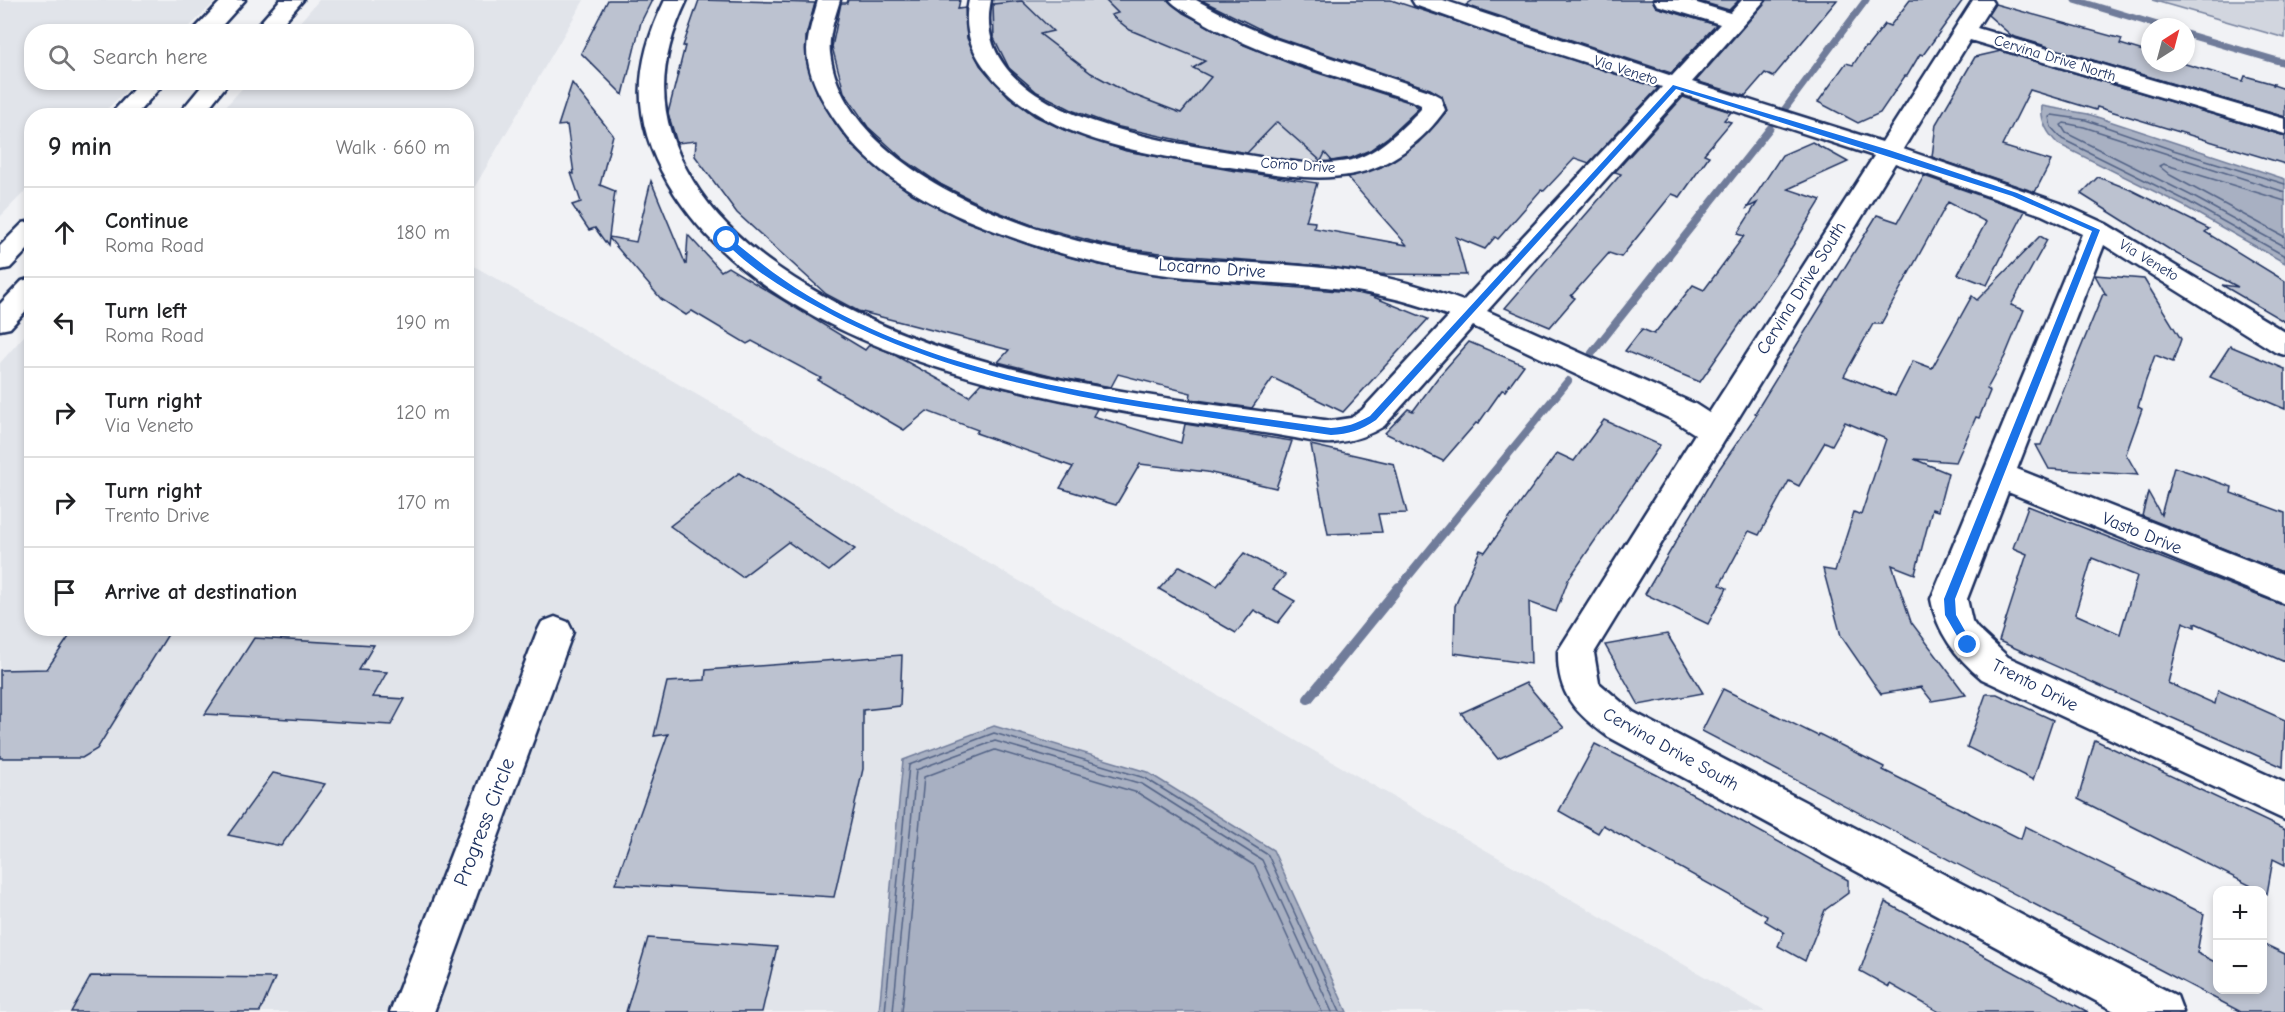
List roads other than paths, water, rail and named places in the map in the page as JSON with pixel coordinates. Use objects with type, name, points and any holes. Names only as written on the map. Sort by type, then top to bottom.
[{"type":"street","points":[[211,24],[234,0]]},
{"type":"street","points":[[676,0],[656,48],[651,84],[656,131],[671,170],[695,207],[761,268],[851,322],[907,347],[969,368],[1021,382],[1101,397],[1331,432],[1359,427],[1373,418],[1754,0]]},
{"type":"street","name":"Locarno Drive","points":[[829,0],[820,35],[819,59],[829,91],[844,118],[857,135],[891,166],[960,208],[1017,232],[1095,254],[1177,268],[1337,277],[1397,289],[1468,312],[1684,412],[1712,430]]},
{"type":"street","name":"Como Drive","points":[[980,0],[977,14],[978,34],[991,63],[1005,79],[1019,92],[1052,113],[1079,126],[1116,138],[1195,154],[1286,167],[1339,169],[1374,160],[1394,146],[1433,110],[1432,102],[1421,96],[1259,40],[1229,27],[1181,0]]},
{"type":"street","name":"Via Veneto","points":[[1423,0],[1675,86],[1887,152],[2014,195],[2097,230],[2285,345]]},
{"type":"street","points":[[1665,0],[1734,21]]},
{"type":"street","points":[[1887,152],[1982,3]]},
{"type":"street","points":[[268,24],[281,5]]},
{"type":"street","name":"Cervina Drive North","points":[[1964,31],[2285,127]]},
{"type":"street","points":[[130,108],[146,90]]},
{"type":"street","points":[[196,108],[211,90]]},
{"type":"street","name":"Cervina Drive South","points":[[1887,152],[1576,651],[1575,671],[1581,688],[1594,706],[1620,724],[2161,1012]]},
{"type":"street","points":[[0,240],[24,215]]},
{"type":"street","name":"Trento Drive","points":[[2097,230],[1949,599],[1951,615],[1968,645],[1995,668],[2285,802]]},
{"type":"street","points":[[0,262],[24,237]]},
{"type":"street","points":[[0,321],[24,296]]},
{"type":"street","name":"Vasto Drive","points":[[1999,475],[2285,590]]},
{"type":"street","name":"Progress Circle","points":[[412,1012],[555,632]]},
{"type":"water","points":[[2042,106],[2088,114],[2285,179],[2285,263],[2184,206],[2058,144],[2046,127],[2042,117]]},
{"type":"water","points":[[994,726],[1147,772],[1273,850],[1347,1012],[879,1012],[903,760]]},
{"type":"waterway","points":[[1784,110],[1866,0]]},
{"type":"waterway","points":[[2075,0],[2141,20]]},
{"type":"waterway","points":[[2195,37],[2285,63]]},
{"type":"waterway","points":[[1667,258],[1770,128]]},
{"type":"waterway","points":[[1592,353],[1668,257]]},
{"type":"waterway","points":[[1398,589],[1568,381]]},
{"type":"waterway","points":[[1308,699],[1399,587]]}]
